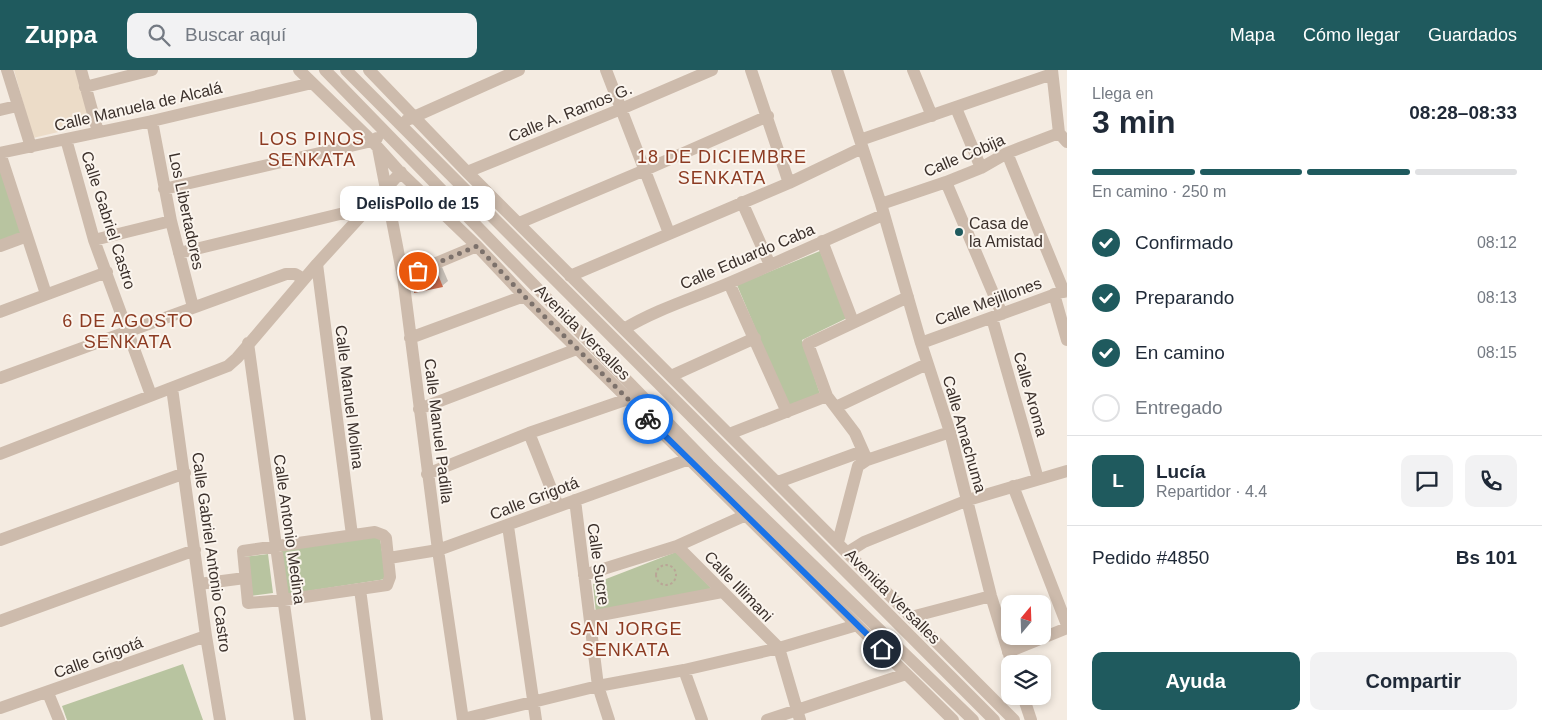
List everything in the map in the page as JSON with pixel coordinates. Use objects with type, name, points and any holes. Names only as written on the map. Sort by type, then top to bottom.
[{"type":"street","points":[[7,70],[31,147]]},
{"type":"street","points":[[81,70],[98,132]]},
{"type":"street","points":[[86,87],[152,70]]},
{"type":"street","name":"Avenida Versalles","points":[[299,70],[477,246],[524,296],[953,720]]},
{"type":"street","name":"Avenida Versalles","points":[[325,70],[709,466],[973,720]]},
{"type":"street","name":"Avenida Versalles","points":[[346,70],[994,720]]},
{"type":"street","points":[[368,70],[374,98],[369,114]]},
{"type":"street","name":"Avenida Versalles","points":[[368,70],[570,276],[1014,720]]},
{"type":"street","points":[[164,189],[375,144],[386,132],[413,116],[519,70]]},
{"type":"street","points":[[606,70],[669,233]]},
{"type":"street","name":"Calle A. Ramos G.","points":[[467,172],[712,70]]},
{"type":"street","points":[[751,70],[789,183]]},
{"type":"street","name":"Calle Amachuma","points":[[837,70],[882,210],[920,343],[950,432],[1009,655]]},
{"type":"street","points":[[914,70],[932,116]]},
{"type":"street","points":[[570,276],[789,183],[861,144],[1052,72],[1063,137]]},
{"type":"street","name":"Calle Manuela de Alcalá","points":[[0,153],[152,121],[312,83]]},
{"type":"street","points":[[0,110],[17,106]]},
{"type":"street","points":[[956,108],[980,168]]},
{"type":"street","points":[[519,223],[768,116]]},
{"type":"street","name":"Los Libertadores","points":[[152,121],[178,253],[193,307]]},
{"type":"street","name":"Calle Cobija","points":[[882,210],[980,168],[1007,153],[1063,137]]},
{"type":"street","name":"Calle Gabriel Castro","points":[[66,139],[94,240],[151,395]]},
{"type":"street","name":"Calle Manuel Padilla","points":[[375,144],[386,188],[403,277],[438,550],[463,719]]},
{"type":"street","points":[[0,153],[46,294]]},
{"type":"street","points":[[1007,153],[1062,292],[1067,340]]},
{"type":"street","points":[[0,454],[228,366],[401,172]]},
{"type":"street","name":"Calle Aroma","points":[[946,182],[997,316],[1038,478]]},
{"type":"street","points":[[742,202],[770,264]]},
{"type":"street","name":"Calle Eduardo Caba","points":[[624,329],[685,300],[729,283],[822,241],[882,210]]},
{"type":"street","points":[[178,253],[344,213],[358,218]]},
{"type":"street","points":[[94,240],[171,221]]},
{"type":"street","points":[[0,246],[27,236]]},
{"type":"street","points":[[822,241],[853,322]]},
{"type":"street","points":[[403,277],[477,246]]},
{"type":"street","name":"Calle Manuel Molina","points":[[317,264],[352,535]]},
{"type":"street","points":[[0,312],[107,272]]},
{"type":"street","points":[[0,378],[286,274],[295,274],[304,279]]},
{"type":"street","points":[[729,283],[787,412]]},
{"type":"street","name":"Calle Mejillones","points":[[920,343],[1062,292]]},
{"type":"street","points":[[410,338],[524,296]]},
{"type":"street","points":[[865,455],[855,433],[827,396],[808,344],[908,297]]},
{"type":"street","points":[[671,376],[755,338]]},
{"type":"street","name":"Calle Antonio Medina","points":[[248,343],[300,720]]},
{"type":"street","points":[[419,409],[578,349]]},
{"type":"street","points":[[836,407],[927,364]]},
{"type":"street","name":"Calle Gabriel Antonio Castro","points":[[172,388],[206,636],[220,720]]},
{"type":"street","points":[[729,434],[827,396]]},
{"type":"street","points":[[428,474],[529,433],[628,399]]},
{"type":"street","points":[[778,482],[865,455],[950,432]]},
{"type":"street","points":[[529,433],[558,506]]},
{"type":"street","points":[[838,542],[858,466],[865,455]]},
{"type":"street","name":"Calle Grigotá","points":[[388,558],[438,550],[689,459]]},
{"type":"street","points":[[848,552],[864,542],[968,500],[1067,470]]},
{"type":"street","points":[[0,540],[185,473]]},
{"type":"street","points":[[1013,486],[1067,626],[1015,655]]},
{"type":"street","name":"Calle Sucre","points":[[575,500],[598,686],[609,720]]},
{"type":"street","points":[[584,576],[677,546],[746,515]]},
{"type":"street","points":[[508,526],[536,720]]},
{"type":"street","points":[[375,532],[386,538],[390,577],[387,584],[284,600],[248,603],[244,578],[243,551],[352,535],[375,532]]},
{"type":"street","name":"Calle Illimani","points":[[677,546],[779,648]]},
{"type":"street","points":[[0,621],[195,550]]},
{"type":"street","points":[[199,584],[244,578]]},
{"type":"street","points":[[360,589],[377,720]]},
{"type":"street","points":[[590,618],[722,592]]},
{"type":"street","points":[[911,617],[992,596]]},
{"type":"street","points":[[463,719],[598,686],[684,670],[779,648],[857,625]]},
{"type":"street","name":"Calle Grigotá","points":[[0,708],[206,636]]},
{"type":"street","points":[[779,648],[799,715]]},
{"type":"street","points":[[684,670],[702,720]]},
{"type":"street","points":[[767,720],[799,715],[906,674]]},
{"type":"street","points":[[48,692],[59,720]]},
{"type":"street","points":[[1026,705],[1031,720]]},
{"type":"path","points":[[664,566],[670,567],[675,572],[674,581],[666,585],[660,583],[656,574],[658,569],[664,566]]},
{"type":"green space","points":[[0,167],[22,234],[0,243]]},
{"type":"green space","points":[[820,251],[847,318],[802,340],[820,394],[788,406],[737,285]]},
{"type":"green space","points":[[374,536],[380,538],[386,579],[288,594],[281,549]]},
{"type":"green space","points":[[676,552],[712,589],[596,614],[593,584]]},
{"type":"green space","points":[[268,554],[273,593],[249,596],[243,557]]},
{"type":"green space","points":[[183,664],[203,720],[67,720],[62,706]]},
{"type":"shaded area","points":[[14,70],[77,70],[92,124],[33,138]]},
{"type":"building","points":[[437,272],[443,287],[414,293],[414,281]]},
{"type":"way so far","points":[[418,271],[477,246],[524,296],[648,419]]},
{"type":"place","name":"Casa de la Amistad","points":[[959,232]]},
{"type":"place","name":"DelisPollo de 15","points":[[418,271]]},
{"type":"district","name":"LOS PINOS SENKATA","points":[[312,149]]},
{"type":"district","name":"18 DE DICIEMBRE SENKATA","points":[[722,167]]},
{"type":"district","name":"6 DE AGOSTO SENKATA","points":[[128,331]]},
{"type":"district","name":"SAN JORGE SENKATA","points":[[626,639]]},
{"type":"route","points":[[648,419],[882,649]]}]
